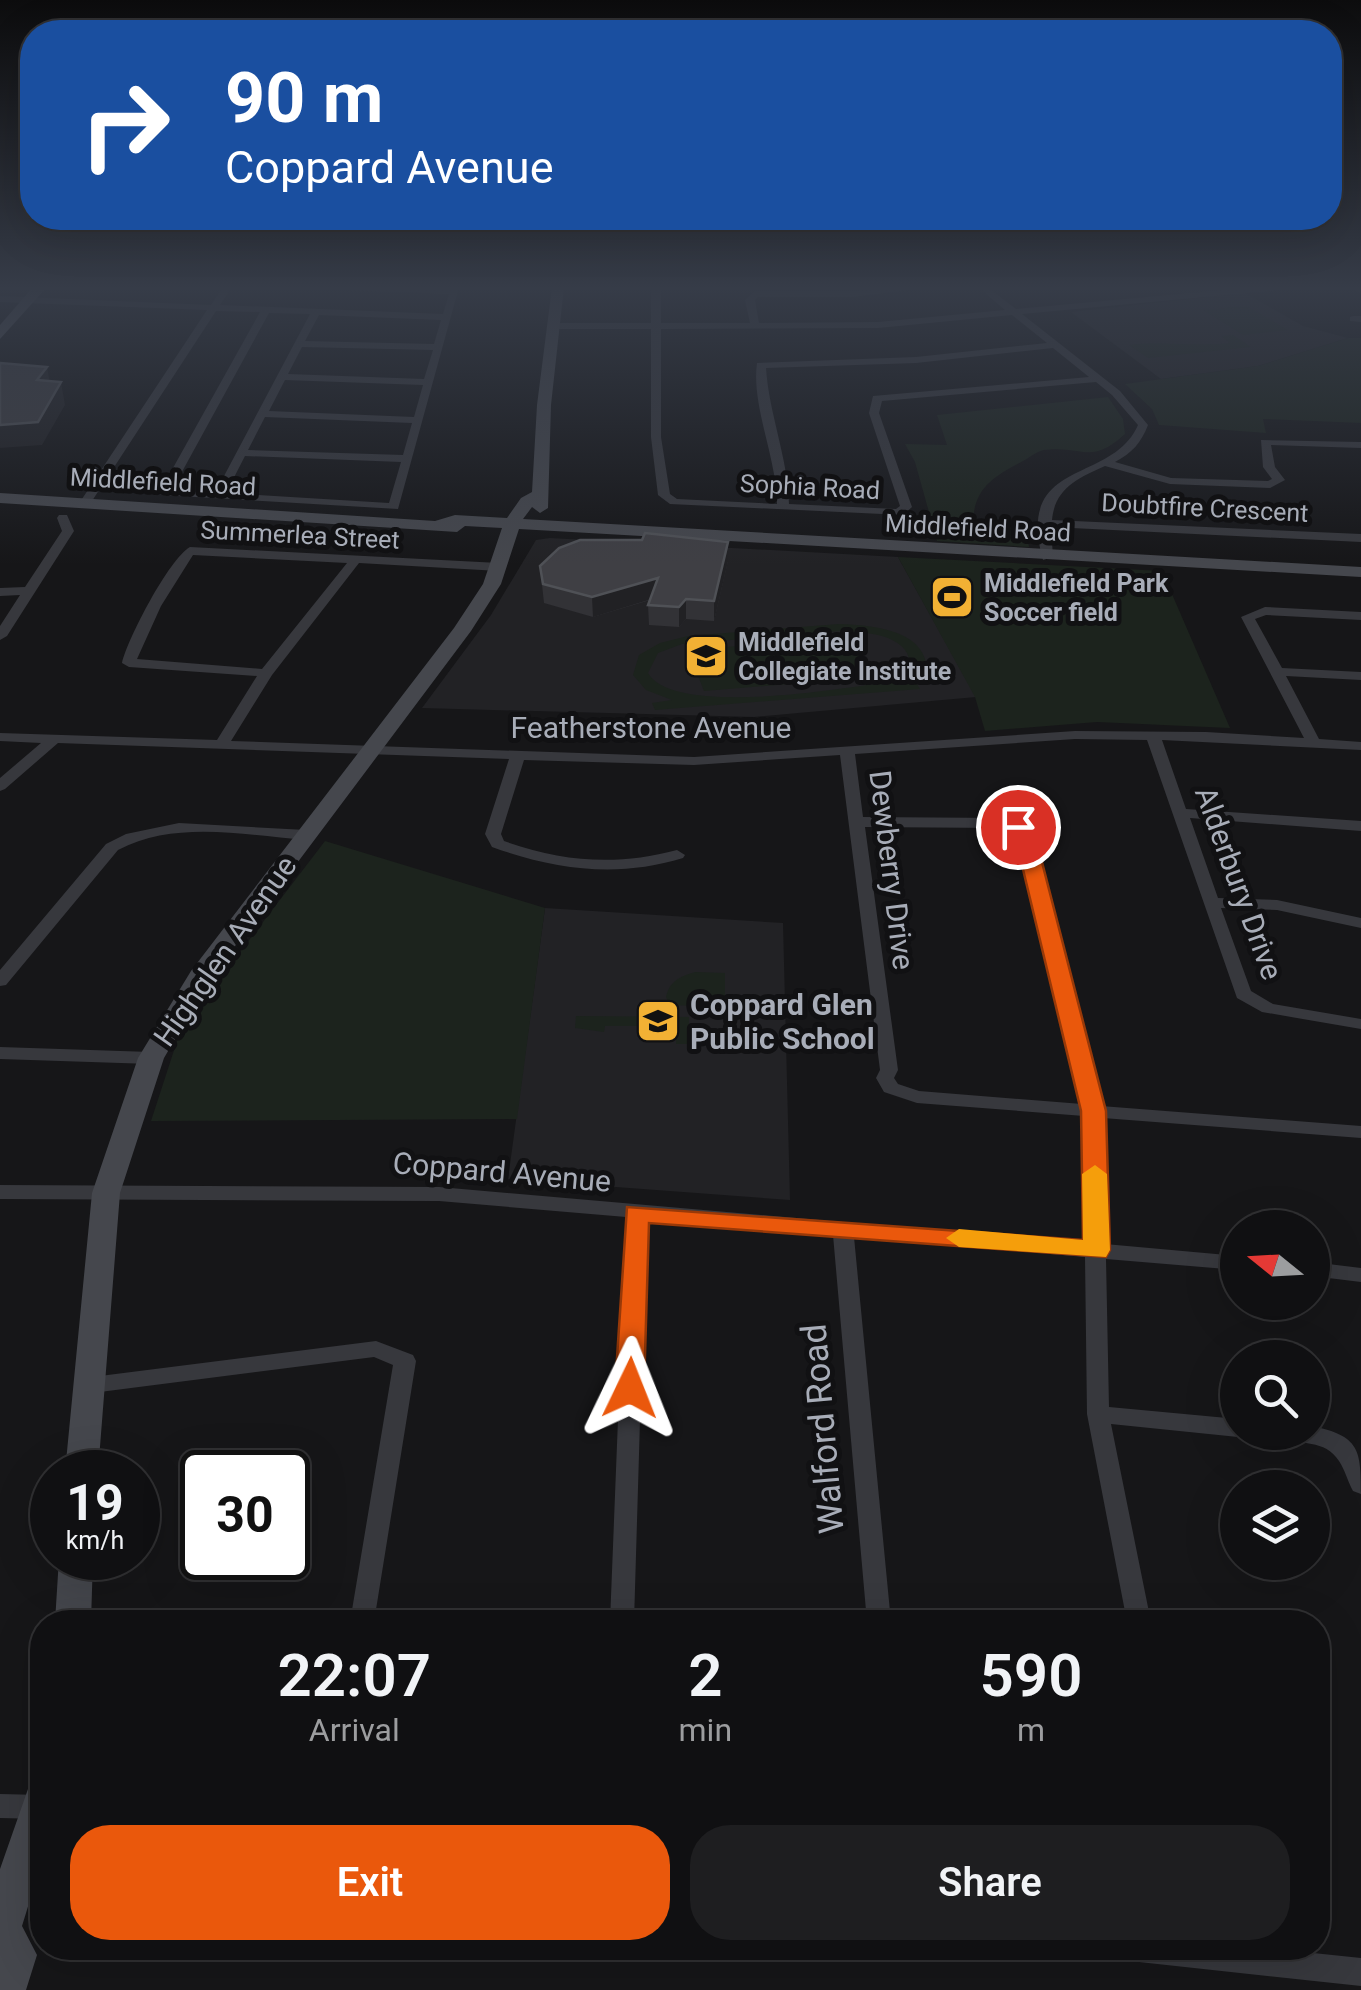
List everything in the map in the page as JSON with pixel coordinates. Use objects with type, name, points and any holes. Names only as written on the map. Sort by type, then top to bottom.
[{"type":"street","points":[[86,502],[167,380]]},
{"type":"street","points":[[226,380],[165,490],[170,495],[394,507],[428,382],[366,380]]},
{"type":"street","points":[[218,497],[281,380]]},
{"type":"street","name":"Highglen Avenue","points":[[84,1450],[106,1194],[151,1058],[200,976],[462,630],[515,538],[542,502],[537,496],[549,380]]},
{"type":"street","name":"Sophia Road","points":[[657,380],[656,436],[665,498],[680,503],[880,514],[904,510],[894,462],[874,412],[877,398],[1088,380]]},
{"type":"street","points":[[762,380],[767,426],[780,464],[783,508]]},
{"type":"street","points":[[1047,557],[1054,491],[1134,445],[1143,425],[1133,410],[1099,380]]},
{"type":"street","points":[[264,414],[418,420]]},
{"type":"street","name":"Doubtfire Crescent","points":[[1106,463],[1170,481],[1275,484],[1279,480],[1269,467],[1265,442],[1361,445]]},
{"type":"street","points":[[244,452],[408,458]]},
{"type":"street","name":"Middlefield Road","points":[[0,498],[442,523],[515,538],[592,531],[1361,572]]},
{"type":"street","points":[[0,636],[68,531],[63,518]]},
{"type":"street","name":"Doubtfire Crescent","points":[[1048,523],[1361,538]]},
{"type":"street","name":"Summerlea Street","points":[[266,673],[159,668],[126,660],[182,563],[180,558],[190,550],[356,559],[515,538]]},
{"type":"street","points":[[222,742],[266,673],[356,559]]},
{"type":"street","points":[[0,592],[28,591]]},
{"type":"street","points":[[1314,743],[1248,619],[1251,614],[1361,616]]},
{"type":"street","points":[[1279,672],[1361,676]]},
{"type":"street","name":"Featherstone Avenue","points":[[0,736],[718,761],[1026,736],[1153,736],[1361,746]]},
{"type":"street","name":"Alderbury Drive","points":[[1153,736],[1210,903],[1249,1000],[1361,1024]]},
{"type":"street","points":[[0,786],[54,739]]},
{"type":"street","name":"Dewberry Drive","points":[[847,752],[889,1070],[885,1078],[891,1088],[917,1097],[1093,1111]]},
{"type":"street","points":[[518,755],[493,834],[498,844],[592,865],[658,862],[677,855]]},
{"type":"street","points":[[1180,813],[1361,826]]},
{"type":"street","points":[[858,822],[1003,823],[1025,835],[1093,1111],[1098,1414],[1137,1610]]},
{"type":"street","points":[[0,981],[112,846],[132,834],[168,828],[306,836]]},
{"type":"street","points":[[1210,903],[1290,906],[1361,923]]},
{"type":"street","points":[[0,1054],[151,1058]]},
{"type":"street","points":[[1093,1111],[1361,1132]]},
{"type":"street","name":"Coppard Avenue","points":[[0,1192],[439,1194],[1220,1261]]},
{"type":"street","points":[[622,1610],[636,1214]]},
{"type":"street","name":"Walford Road","points":[[843,1228],[878,1610]]},
{"type":"street","points":[[1330,1271],[1361,1275]]},
{"type":"street","points":[[92,1385],[349,1350],[376,1349],[406,1361],[364,1610]]},
{"type":"street","points":[[1098,1414],[1220,1426]]},
{"type":"street","points":[[1330,1437],[1349,1452],[1361,1485]]},
{"type":"street","points":[[74,1610],[75,1580]]},
{"type":"street","points":[[0,1806],[30,1805]]},
{"type":"street","points":[[5,1990],[16,1955],[1,1930],[30,1841]]},
{"type":"street","points":[[1267,1960],[1361,1972]]},
{"type":"shaded area","points":[[1156,380],[1361,380],[1361,423],[1263,419],[1266,433],[1159,425],[1152,409],[1125,384]]},
{"type":"shaded area","points":[[1108,397],[1123,419],[1125,434],[1113,444],[1094,452],[1041,451],[1003,473],[981,493],[973,525],[1026,528],[1029,547],[937,541],[915,462],[905,444],[947,445],[937,415]]},
{"type":"shaded area","name":"Middlefield Collegiate Institute","points":[[536,540],[898,557],[976,697],[754,717],[422,708],[491,615]]},
{"type":"shaded area","points":[[898,557],[1162,571],[1230,728],[1097,722],[985,731],[975,697]]},
{"type":"shaded area","points":[[839,624],[863,626],[902,635],[921,651],[926,662],[914,679],[920,689],[655,710],[652,703],[672,700],[646,690],[633,675],[639,655],[660,643],[688,636]],"holes":[[[842,631],[893,640],[907,653],[910,663],[902,674],[880,683],[756,697],[688,694],[663,686],[648,673],[658,653],[682,644]]]},
{"type":"shaded area","points":[[852,637],[874,677],[704,691],[688,650]]},
{"type":"shaded area","points":[[325,841],[545,908],[517,1119],[151,1121],[177,1041],[194,1012]]},
{"type":"shaded area","name":"Coppard Glen Public School","points":[[545,908],[783,923],[790,1200],[508,1179]]},
{"type":"shaded area","points":[[695,972],[725,973],[725,1007],[670,1005],[666,997],[673,983]]},
{"type":"shaded area","points":[[576,1016],[689,1017],[689,1044],[676,1044],[676,1034],[647,1030],[647,1026],[605,1026],[604,1032],[575,1028]]},
{"type":"building","points":[[0,380],[61,382],[38,422],[0,425]]},
{"type":"building","points":[[645,533],[728,542],[714,601],[686,599],[679,607],[648,605],[658,578],[592,597],[543,584],[540,566],[559,548],[580,540],[642,540]]},
{"type":"slow traffic","points":[[959,1238],[1096,1250],[1095,1174]]},
{"type":"place","name":"Middlefield Park Soccer field","points":[[952,597]]},
{"type":"place","name":"Middlefield Collegiate Institute","points":[[706,656]]},
{"type":"place","name":"Coppard Glen Public School","points":[[658,1021]]},
{"type":"route","points":[[630,1388],[636,1214],[1096,1250],[1093,1111],[1025,835],[1018,827]]}]
